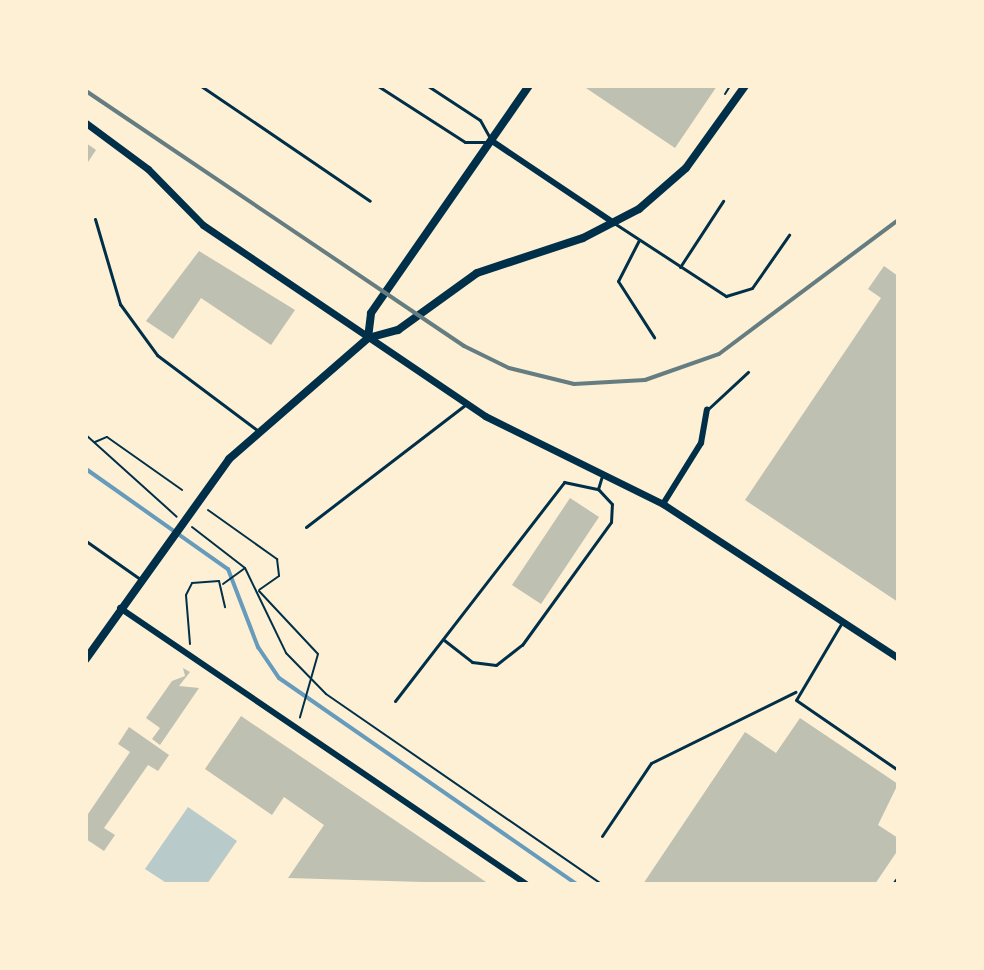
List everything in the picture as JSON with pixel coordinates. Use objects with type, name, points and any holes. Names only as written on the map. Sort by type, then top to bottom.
[{"type":"main road","points":[[368,338],[371,313],[529,86]]},
{"type":"main road","points":[[86,659],[190,506],[257,430],[368,338],[398,330],[477,273],[614,223],[680,175],[745,86]]},
{"type":"street","points":[[86,123],[139,161],[203,225],[467,404],[663,504],[898,658]]},
{"type":"street","points":[[492,141],[614,223]]},
{"type":"street","points":[[663,504],[701,443],[707,410]]},
{"type":"street","points":[[120,608],[526,884]]},
{"type":"lane","points":[[201,86],[370,201]]},
{"type":"lane","points":[[378,86],[465,142],[492,141],[480,120],[428,86]]},
{"type":"lane","points":[[680,267],[723,201]]},
{"type":"lane","points":[[95,219],[120,304],[157,355],[257,430]]},
{"type":"lane","points":[[614,223],[726,296],[740,296],[789,235]]},
{"type":"lane","points":[[639,240],[618,281],[654,337]]},
{"type":"lane","points":[[707,410],[748,372]]},
{"type":"lane","points":[[306,527],[467,404]]},
{"type":"lane","points":[[598,489],[603,473]]},
{"type":"lane","points":[[395,701],[564,482],[598,489],[612,504],[611,522],[522,645],[496,665],[472,662],[444,640]]},
{"type":"lane","points":[[86,541],[140,579]]},
{"type":"lane","points":[[602,836],[651,763],[795,692],[843,621]]},
{"type":"lane","points":[[795,692],[898,770]]},
{"type":"lane","points":[[893,884],[898,877]]},
{"type":"path","points":[[725,94],[730,86]]},
{"type":"path","points":[[86,435],[156,503],[243,569],[258,590],[318,654],[314,682],[300,717]]},
{"type":"path","points":[[94,442],[107,437],[182,490]]},
{"type":"path","points":[[208,510],[277,559],[279,576],[258,590]]},
{"type":"path","points":[[223,584],[243,569]]},
{"type":"path","points":[[192,642],[187,589],[202,579],[223,584]]},
{"type":"path","points":[[223,584],[225,607]]},
{"type":"path","points":[[258,590],[286,653],[314,682],[601,884]]},
{"type":"shaded area","points":[[188,807],[237,841],[207,884],[168,884],[145,869]]},
{"type":"building","points":[[583,86],[717,86],[675,148]]},
{"type":"building","points":[[86,143],[96,150],[86,165]]},
{"type":"building","points":[[199,251],[295,310],[271,345],[201,298],[173,339],[146,321]]},
{"type":"building","points":[[884,266],[898,276],[898,602],[745,500],[881,298],[868,289]]},
{"type":"building","points":[[570,498],[599,517],[541,604],[512,585]]},
{"type":"building","points":[[183,668],[190,672],[179,686],[199,688],[160,745],[152,739],[160,728],[146,718],[172,681],[185,676]]},
{"type":"building","points":[[241,716],[489,884],[288,878],[324,825],[284,797],[272,815],[205,769]]},
{"type":"building","points":[[800,718],[898,784],[878,825],[898,838],[898,850],[875,884],[643,884],[745,732],[776,753]]},
{"type":"building","points":[[129,727],[169,755],[158,771],[148,765],[104,828],[115,835],[104,851],[86,839],[86,817],[130,752],[118,744]]},
{"type":"waterway","points":[[86,469],[228,569],[258,647],[279,678],[577,884]]},
{"type":"railway","points":[[86,91],[464,346],[509,368],[574,384],[645,380],[719,354],[898,220]]}]
